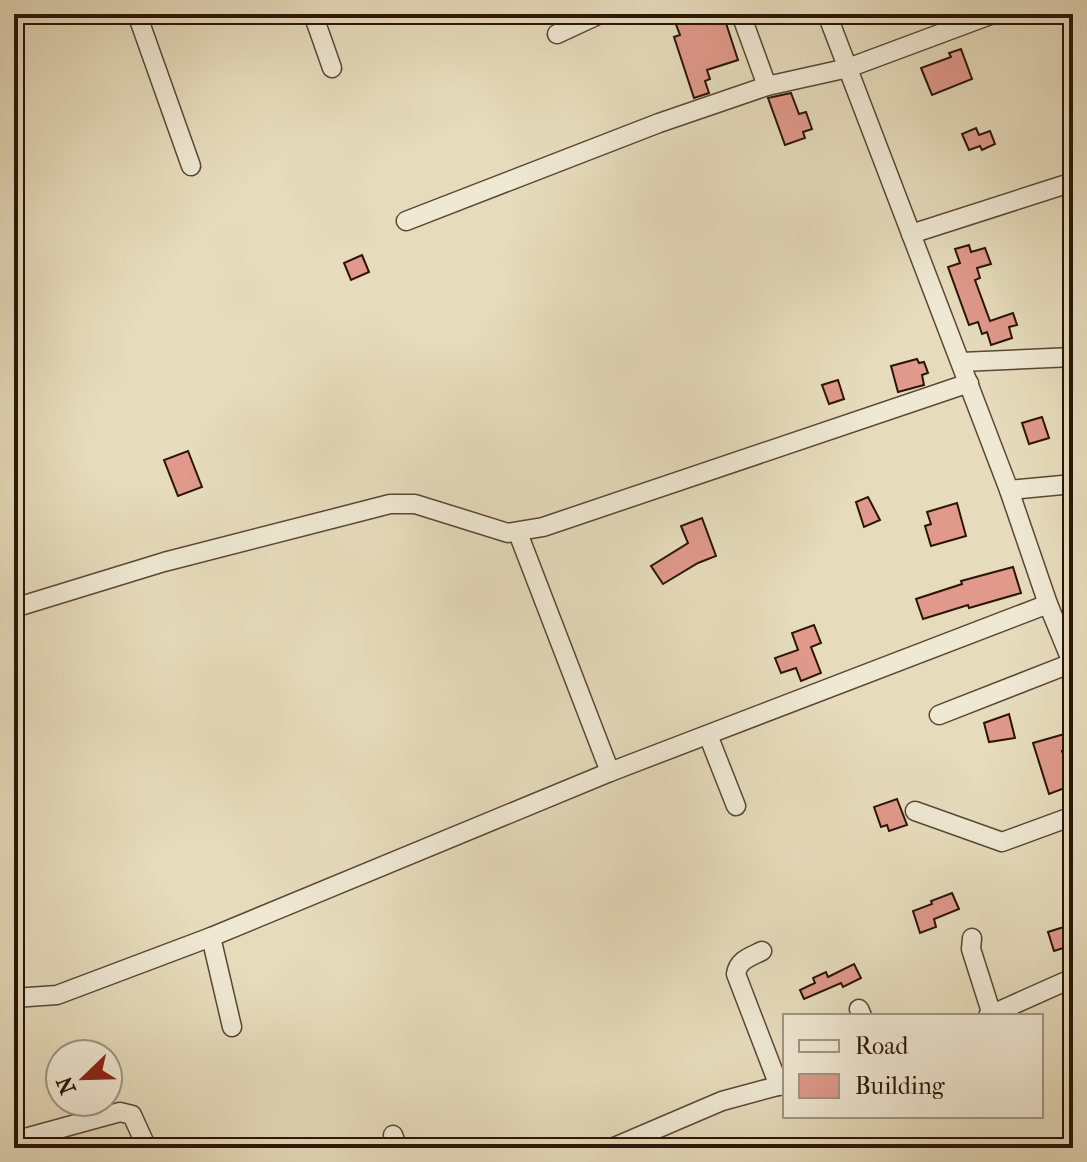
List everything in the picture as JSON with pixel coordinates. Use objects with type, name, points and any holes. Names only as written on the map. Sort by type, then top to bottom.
[{"type":"street","points":[[137,14],[191,166]]},
{"type":"street","points":[[313,14],[332,68]]},
{"type":"street","points":[[557,34],[600,14]]},
{"type":"street","points":[[827,14],[1073,664],[939,715]]},
{"type":"street","points":[[406,221],[659,123],[767,86],[848,68],[993,14]]},
{"type":"street","points":[[743,20],[767,86]]},
{"type":"street","points":[[911,234],[1073,182]]},
{"type":"street","points":[[961,362],[1073,357]]},
{"type":"street","points":[[14,608],[164,562],[390,504],[415,504],[508,533],[518,533],[969,383]]},
{"type":"street","points":[[1009,490],[1073,484]]},
{"type":"street","points":[[518,533],[610,772]]},
{"type":"street","points":[[14,998],[57,995],[211,937],[610,772],[1048,604]]},
{"type":"street","points":[[708,735],[736,806]]},
{"type":"street","points":[[915,811],[1002,842],[1073,816]]},
{"type":"street","points":[[211,937],[232,1027]]},
{"type":"street","points":[[972,938],[971,949],[990,1014]]},
{"type":"street","points":[[612,1148],[722,1101],[782,1085],[736,974],[737,966],[743,960],[762,951]]},
{"type":"street","points":[[992,1014],[1073,978]]},
{"type":"street","points":[[14,1141],[120,1112],[132,1115],[147,1148]]},
{"type":"building","points":[[672,14],[723,14],[738,60],[707,70],[710,79],[705,81],[709,93],[694,98],[674,37],[680,35]]},
{"type":"building","points":[[961,49],[972,79],[932,95],[921,68],[951,57],[949,53]]},
{"type":"building","points":[[791,93],[799,114],[806,112],[812,129],[803,132],[805,138],[785,145],[768,98]]},
{"type":"building","points":[[976,128],[979,135],[990,131],[995,144],[982,150],[980,146],[969,150],[962,134]]},
{"type":"building","points":[[969,245],[971,252],[985,248],[991,264],[977,268],[980,278],[975,280],[990,321],[1013,313],[1017,325],[1009,327],[1012,338],[991,345],[987,332],[982,334],[978,322],[969,325],[948,267],[960,263],[955,249]]},
{"type":"building","points":[[362,255],[369,272],[351,280],[344,263]]},
{"type":"building","points":[[917,359],[919,363],[924,362],[928,373],[922,375],[924,385],[898,392],[891,366]]},
{"type":"building","points":[[838,380],[844,399],[829,404],[822,385]]},
{"type":"building","points":[[1042,417],[1049,438],[1029,444],[1022,423]]},
{"type":"building","points":[[188,451],[202,487],[178,496],[164,460]]},
{"type":"building","points":[[868,497],[880,520],[864,527],[856,502]]},
{"type":"building","points":[[957,503],[966,536],[931,546],[925,526],[931,524],[927,512]]},
{"type":"building","points":[[702,518],[716,556],[663,584],[651,566],[688,543],[681,526]]},
{"type":"building","points":[[1013,567],[1021,593],[923,619],[916,599],[962,584],[961,581]]},
{"type":"building","points":[[814,625],[821,643],[811,647],[821,673],[801,681],[796,668],[781,673],[775,658],[798,650],[792,633]]},
{"type":"building","points":[[1009,714],[1015,738],[989,742],[984,723]]},
{"type":"building","points":[[1068,733],[1073,748],[1062,751],[1073,785],[1049,794],[1033,743]]},
{"type":"building","points":[[897,799],[907,825],[889,831],[887,825],[881,827],[874,807]]},
{"type":"building","points":[[952,893],[959,909],[934,919],[936,927],[920,933],[913,911]]},
{"type":"building","points":[[1073,924],[1073,945],[1054,951],[1048,932]]},
{"type":"building","points":[[854,964],[861,978],[804,999],[800,990],[815,983],[813,978],[826,972],[828,977]]}]
